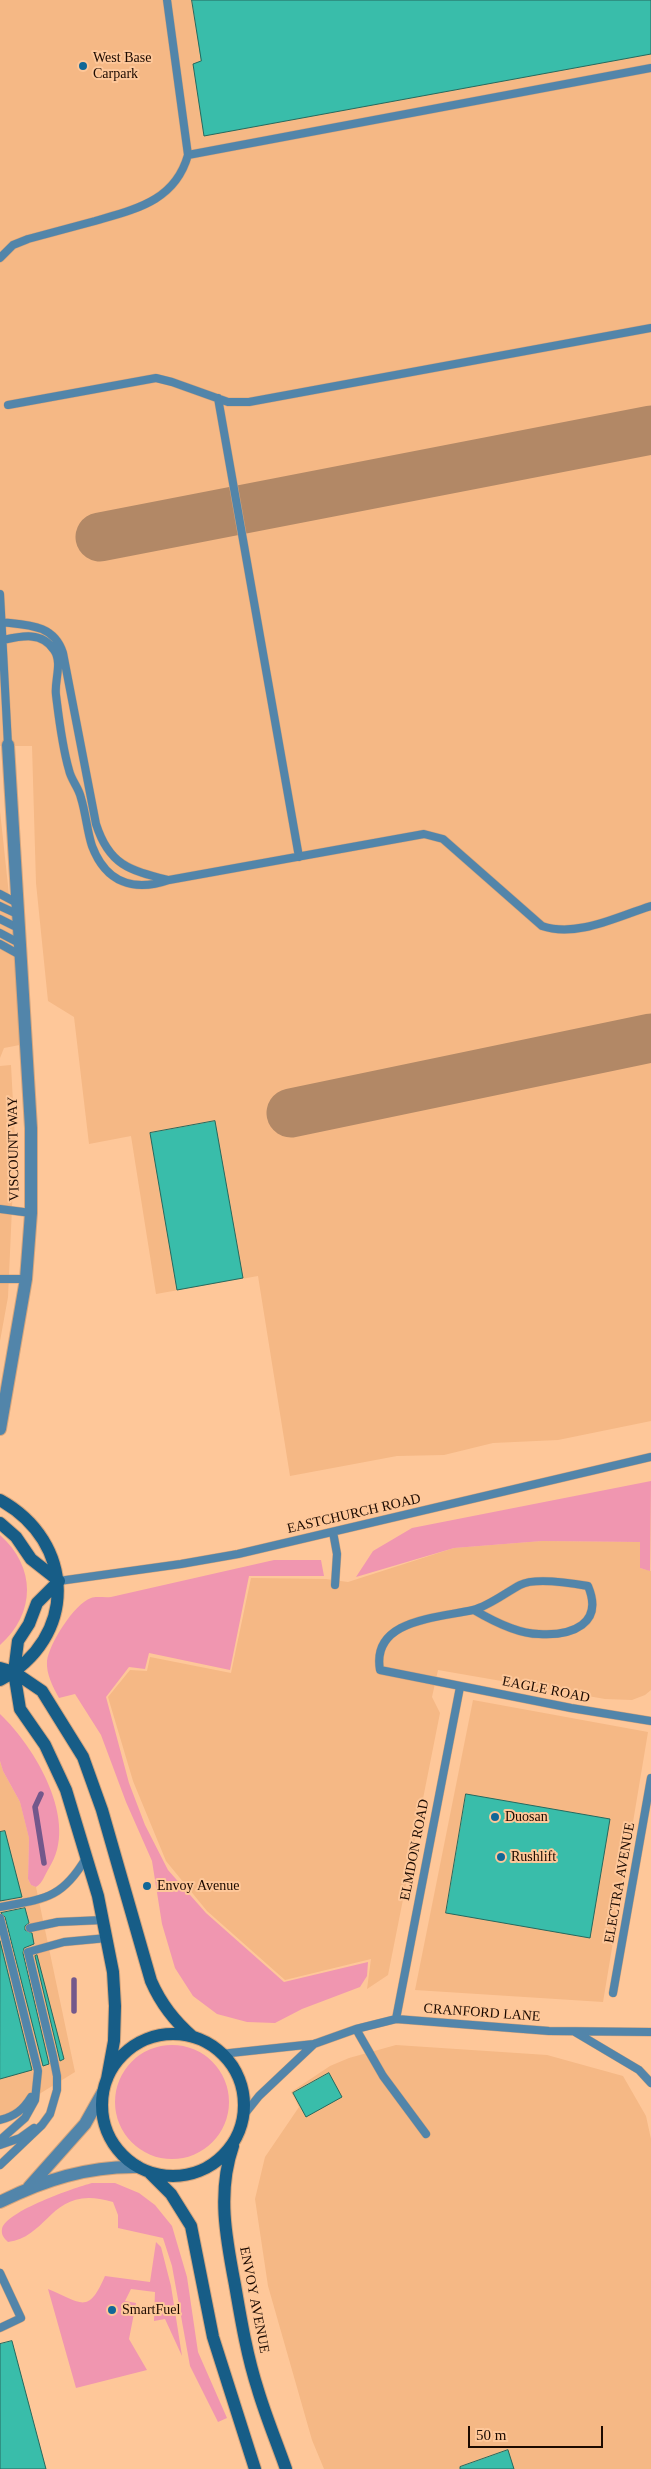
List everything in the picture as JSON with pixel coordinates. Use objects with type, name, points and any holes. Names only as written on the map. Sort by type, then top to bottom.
[{"type":"street","name":"VISCOUNT WAY","points":[[0,1430],[4,1384],[26,1279],[31,1213],[31,1128],[8,745]]},
{"type":"street","points":[[0,1500],[17,1509],[39,1533],[52,1552],[59,1581],[55,1613],[49,1632],[40,1646],[14,1672],[0,1680]]},
{"type":"street","points":[[0,1523],[16,1537],[31,1559],[59,1581]]},
{"type":"street","points":[[0,1668],[14,1672],[42,1691],[83,1757],[102,1810],[151,1981],[158,1996],[176,2022],[193,2037],[207,2043],[221,2054],[233,2068],[240,2082],[244,2101],[243,2116],[238,2134],[228,2150],[217,2161],[201,2171],[186,2176],[166,2176],[150,2173],[138,2167],[115,2146],[105,2128],[102,2112],[114,2041],[115,2006],[113,1972],[107,1938],[66,1790],[45,1745],[20,1709],[14,1672],[18,1641],[29,1624],[36,1603],[59,1581]]},
{"type":"street","points":[[27,2188],[85,2124],[116,2063],[138,2043],[164,2035],[193,2037]]},
{"type":"street","name":"ENVOY AVENUE","points":[[238,2134],[226,2173],[223,2202],[227,2244],[244,2336],[257,2389],[286,2469]]},
{"type":"street","points":[[0,2202],[27,2188],[91,2169],[138,2167]]},
{"type":"street","points":[[150,2173],[171,2194],[190,2226],[213,2337],[255,2469]]},
{"type":"lane","points":[[0,258],[13,245],[28,239],[132,210],[150,203],[164,193],[183,171],[188,155],[167,0]]},
{"type":"lane","points":[[188,155],[651,68]]},
{"type":"lane","points":[[8,404],[156,378],[228,402],[250,402],[651,328]]},
{"type":"lane","points":[[218,398],[299,856]]},
{"type":"lane","points":[[0,594],[8,745]]},
{"type":"lane","points":[[2,622],[46,629],[56,638],[63,653],[96,824],[103,844],[115,860],[130,869],[169,880]]},
{"type":"lane","points":[[2,640],[29,635],[35,636],[49,644],[57,655],[56,694],[69,770],[81,795],[92,845],[102,864],[112,875],[135,885],[144,887],[169,880],[299,856],[430,835],[443,839],[542,926],[554,930],[574,929],[651,906]]},
{"type":"lane","points":[[0,894],[17,908]]},
{"type":"lane","points":[[0,906],[17,908]]},
{"type":"lane","points":[[0,919],[18,928]]},
{"type":"lane","points":[[0,933],[19,949]]},
{"type":"lane","points":[[0,944],[19,949]]},
{"type":"lane","points":[[0,1209],[31,1213]]},
{"type":"lane","points":[[0,1279],[26,1279]]},
{"type":"lane","name":"EASTCHURCH ROAD","points":[[59,1581],[181,1564],[333,1532],[651,1457]]},
{"type":"lane","points":[[333,1532],[337,1554],[335,1585]]},
{"type":"lane","points":[[547,1581],[576,1584],[588,1586],[591,1594],[592,1611],[586,1624],[577,1629],[560,1632],[538,1634],[492,1620],[474,1610],[522,1584],[547,1581]]},
{"type":"lane","name":"EAGLE ROAD","points":[[474,1610],[441,1615],[404,1626],[386,1638],[378,1656],[380,1670],[460,1687],[651,1722]]},
{"type":"lane","name":"ELMDON ROAD","points":[[396,2019],[460,1687]]},
{"type":"lane","name":"ELECTRA AVENUE","points":[[613,1993],[651,1778]]},
{"type":"lane","points":[[0,1907],[40,1899],[60,1891],[78,1871],[86,1858]]},
{"type":"lane","points":[[0,1918],[38,2071],[35,2100],[25,2118],[3,2138]]},
{"type":"lane","points":[[30,1928],[58,1922],[103,1920]]},
{"type":"lane","points":[[0,2165],[16,2152],[50,2114],[57,2090],[58,2076],[28,1952],[64,1942],[107,1938]]},
{"type":"lane","name":"CRANFORD LANE","points":[[221,2054],[314,2044],[356,2029],[396,2019],[575,2032],[608,2030],[651,2032]]},
{"type":"lane","points":[[356,2029],[383,2076],[426,2134]]},
{"type":"lane","points":[[575,2032],[639,2070],[651,2083]]},
{"type":"lane","name":"CRANFORD LANE","points":[[243,2116],[259,2096],[314,2044]]},
{"type":"lane","points":[[0,2145],[31,2131],[47,2112],[55,2090],[52,2063]]},
{"type":"lane","points":[[0,2120],[12,2117],[22,2110],[31,2098],[36,2083],[36,2069]]},
{"type":"lane","points":[[0,2273],[21,2318],[0,2328]]},
{"type":"lane","points":[[0,2288],[10,2291]]},
{"type":"shaded area","points":[[0,0],[651,0],[651,1421],[558,1440],[493,1443],[444,1455],[397,1456],[290,1476],[258,1276],[156,1294],[131,1136],[89,1144],[74,1017],[48,1001],[36,883],[32,746],[0,746]]},
{"type":"shaded area","points":[[0,811],[25,1044],[4,1048],[0,1058]]},
{"type":"shaded area","points":[[11,1065],[15,1140],[8,1297],[0,1341],[0,1066]]},
{"type":"shaded area","points":[[651,1481],[650,1571],[640,1568],[640,1542],[542,1541],[454,1548],[356,1577],[373,1551],[412,1528]]},
{"type":"shaded area","points":[[0,1535],[12,1548],[20,1561],[25,1575],[27,1590],[25,1605],[20,1619],[12,1632],[0,1645]]},
{"type":"shaded area","points":[[542,1541],[640,1542],[640,1568],[651,1571],[651,1690],[645,1695],[632,1700],[605,1699],[438,1670],[432,1697],[440,1713],[388,1975],[367,1989],[371,1959],[285,1980],[207,1911],[166,1861],[133,1781],[108,1697],[130,1670],[147,1671],[150,1657],[231,1673],[251,1578],[326,1579],[348,1582],[454,1548]]},
{"type":"shaded area","points":[[274,1560],[321,1560],[324,1576],[249,1576],[230,1670],[149,1653],[145,1669],[129,1667],[106,1697],[129,1783],[145,1825],[168,1870],[206,1913],[284,1982],[368,1962],[367,1976],[360,1987],[302,2009],[275,2023],[247,2022],[217,2014],[193,1996],[175,1968],[162,1924],[152,1861],[126,1802],[101,1735],[75,1694],[59,1698],[50,1680],[47,1666],[52,1645],[63,1625],[77,1608],[91,1598],[111,1597]]},
{"type":"shaded area","points":[[473,1700],[648,1732],[603,2002],[415,1990]]},
{"type":"shaded area","points":[[0,1714],[27,1746],[39,1765],[49,1786],[56,1808],[59,1829],[57,1850],[44,1878],[36,1887],[31,1885],[28,1879],[29,1838],[20,1802],[3,1771],[0,1761]]},
{"type":"shaded area","points":[[0,1761],[3,1771],[20,1802],[29,1838],[28,1879],[31,1885],[36,1887],[75,2072],[10,2112],[0,2115]]},
{"type":"shaded area","points":[[172,2045],[194,2050],[212,2062],[224,2080],[229,2102],[224,2124],[212,2142],[194,2154],[172,2159],[150,2154],[132,2142],[120,2124],[115,2102],[120,2080],[132,2062],[150,2050]]},
{"type":"shaded area","points":[[396,2045],[547,2055],[623,2076],[646,2116],[651,2139],[651,2469],[324,2469],[312,2440],[268,2286],[255,2199],[265,2157],[299,2107],[291,2092],[330,2066],[349,2058]]},
{"type":"shaded area","points":[[92,2183],[115,2183],[139,2193],[155,2205],[172,2226],[187,2277],[198,2352],[227,2418],[218,2422],[190,2366],[172,2266],[163,2238],[118,2228],[118,2215],[113,2202],[92,2198],[76,2199],[64,2205],[34,2231],[22,2238],[8,2242],[3,2236],[2,2229],[6,2222],[15,2215],[42,2201]]},
{"type":"shaded area","points":[[156,2242],[161,2247],[171,2286],[182,2356],[165,2319],[154,2321],[155,2292],[131,2289],[125,2301],[136,2303],[129,2339],[147,2370],[76,2388],[48,2289],[83,2302],[88,2301],[94,2296],[105,2276],[150,2282]]},
{"type":"building","points":[[192,0],[651,0],[651,54],[204,136],[193,64],[201,61]]},
{"type":"building","points":[[215,1121],[243,1278],[177,1290],[150,1133]]},
{"type":"building","points":[[466,1794],[610,1819],[590,1938],[446,1913]]},
{"type":"building","points":[[5,1831],[22,1897],[0,1901],[0,1832]]},
{"type":"building","points":[[25,1908],[29,1923],[25,1926],[25,1930],[32,1933],[34,1944],[24,1948],[23,1953],[49,2064],[43,2066],[5,1917],[1,1913]]},
{"type":"building","points":[[0,1941],[32,2070],[0,2079]]},
{"type":"building","points":[[37,1955],[64,2059],[60,2061],[35,1956]]},
{"type":"building","points":[[329,2073],[342,2097],[306,2117],[293,2093]]},
{"type":"building","points":[[12,2341],[46,2469],[0,2469],[0,2344]]},
{"type":"building","points":[[508,2450],[514,2469],[460,2469],[460,2467]]},
{"type":"waterway","points":[[41,1794],[35,1807],[44,1863]]},
{"type":"waterway","points":[[74,1980],[74,2011]]},
{"type":"taxiway","points":[[100,537],[651,430]]},
{"type":"taxiway","points":[[291,1113],[651,1038]]},
{"type":"place","name":"West Base Carpark","points":[[83,66]]},
{"type":"place","name":"Duosan","points":[[495,1817]]},
{"type":"place","name":"Rushlift","points":[[501,1857]]},
{"type":"place","name":"Envoy Avenue","points":[[147,1886]]},
{"type":"place","name":"SmartFuel","points":[[112,2310]]}]
